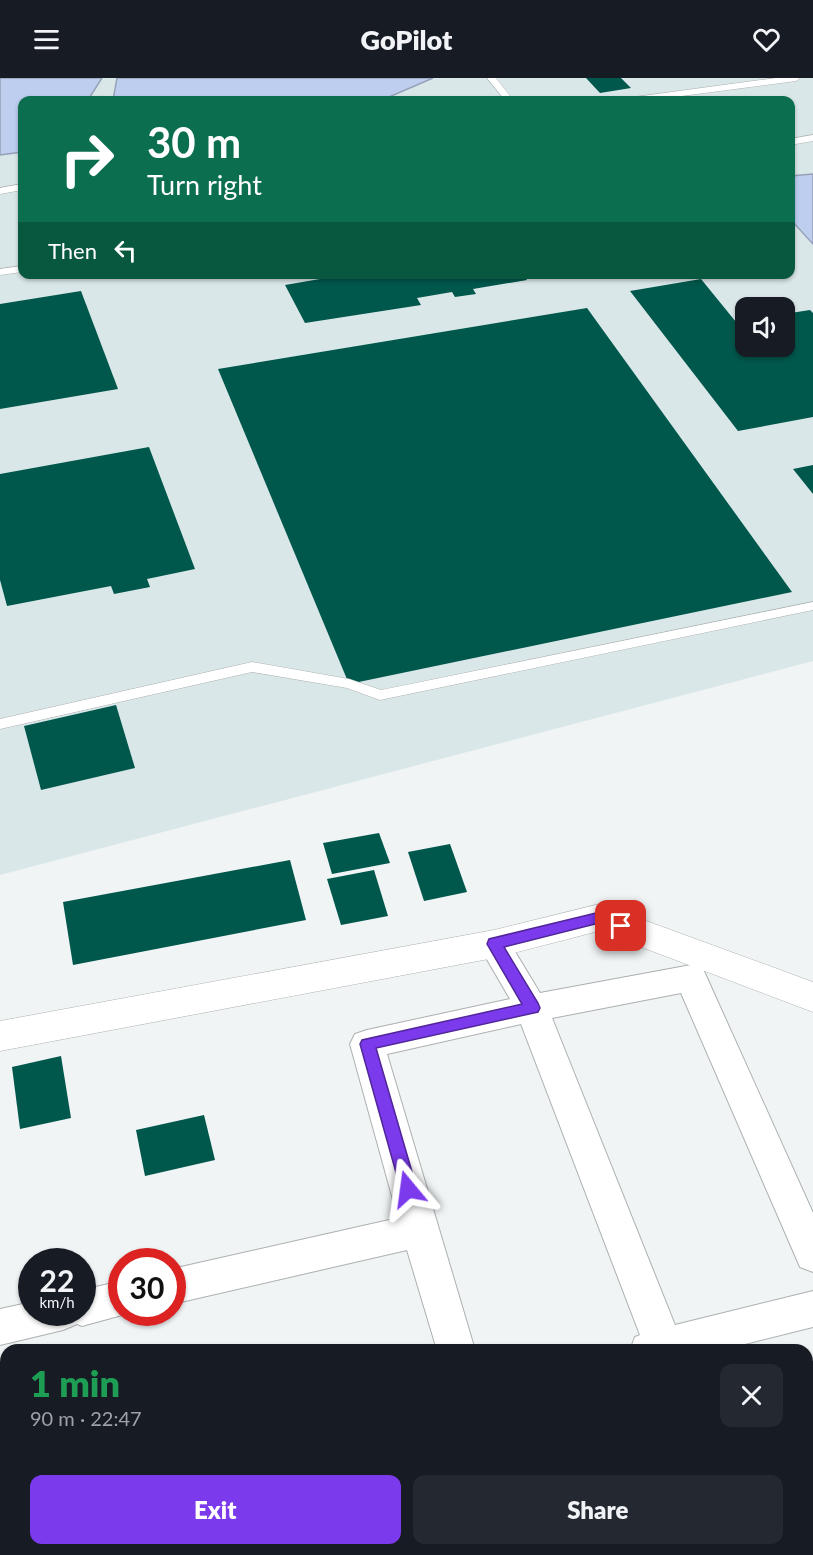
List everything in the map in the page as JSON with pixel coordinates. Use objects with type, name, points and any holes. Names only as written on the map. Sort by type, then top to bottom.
[{"type":"street","points":[[0,1036],[494,944],[600,918],[813,997]]},
{"type":"street","points":[[494,944],[532,1008],[656,1344]]},
{"type":"street","points":[[454,1344],[367,1044],[532,1008],[691,978],[813,1255]]},
{"type":"street","points":[[186,1284],[420,1230]]},
{"type":"street","points":[[673,1344],[813,1309]]},
{"type":"street","points":[[0,1327],[18,1323]]},
{"type":"lane","points":[[491,78],[506,96]]},
{"type":"lane","points":[[664,96],[796,78]]},
{"type":"lane","points":[[795,141],[813,138]]},
{"type":"lane","points":[[0,191],[18,188]]},
{"type":"lane","points":[[0,272],[18,269]]},
{"type":"lane","points":[[0,723],[252,667],[350,684],[380,695],[813,606]]},
{"type":"shaded area","points":[[0,78],[813,78],[813,661],[0,875]]},
{"type":"water","points":[[0,78],[102,78],[91,96],[18,96],[18,153],[0,155]]},
{"type":"water","points":[[117,78],[433,78],[391,96],[114,96]]},
{"type":"water","points":[[813,174],[813,244],[795,224],[795,176]]},
{"type":"building","points":[[586,78],[621,78],[631,88],[600,93]]},
{"type":"building","points":[[320,279],[527,280],[473,289],[476,294],[455,297],[452,292],[417,298],[421,305],[305,323],[285,285]]},
{"type":"building","points":[[701,279],[735,321],[735,357],[795,357],[795,312],[810,310],[813,313],[813,417],[738,431],[630,291]]},
{"type":"building","points":[[81,291],[118,389],[0,409],[0,304]]},
{"type":"building","points":[[587,308],[792,592],[349,684],[218,369]]},
{"type":"building","points":[[149,447],[195,569],[147,579],[150,587],[114,594],[111,586],[7,606],[0,580],[0,474]]},
{"type":"building","points":[[813,465],[813,494],[793,469]]},
{"type":"building","points":[[116,705],[135,768],[41,790],[24,726]]},
{"type":"building","points":[[379,833],[390,863],[332,874],[323,843]]},
{"type":"building","points":[[450,844],[467,892],[424,901],[408,852]]},
{"type":"building","points":[[290,860],[306,920],[73,965],[63,902]]},
{"type":"building","points":[[374,870],[388,916],[341,925],[327,879]]},
{"type":"building","points":[[61,1056],[71,1118],[20,1129],[12,1067]]},
{"type":"building","points":[[204,1115],[215,1160],[145,1176],[136,1130]]},
{"type":"route","points":[[408,1189],[367,1044],[532,1008],[494,944],[600,918],[621,926]]}]
